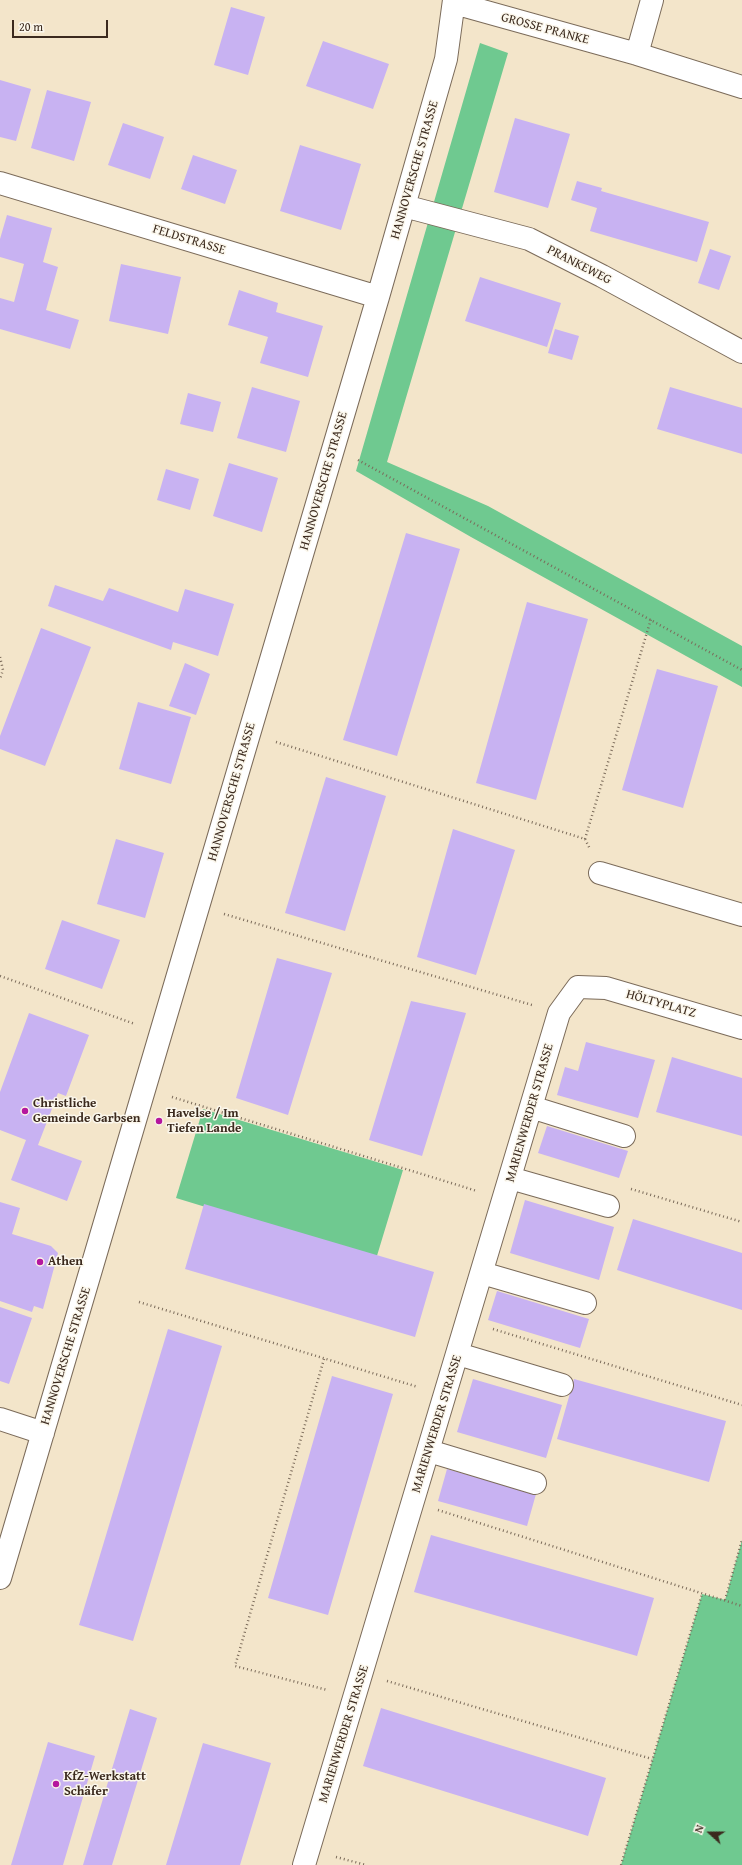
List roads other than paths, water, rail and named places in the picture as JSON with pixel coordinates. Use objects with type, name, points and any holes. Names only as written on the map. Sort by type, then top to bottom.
[{"type":"street","points":[[637,54],[652,0]]},
{"type":"street","name":"GROSSE PRANKE","points":[[454,1],[742,86]]},
{"type":"street","name":"HANNOVERSCHE STRASSE","points":[[0,1578],[378,297],[446,59],[454,1]]},
{"type":"street","name":"FELDSTRASSE","points":[[0,183],[378,297]]},
{"type":"street","name":"PRANKEWEG","points":[[404,206],[529,239],[602,276],[742,352]]},
{"type":"street","points":[[600,873],[742,915]]},
{"type":"street","name":"MARIENWERDER STRASSE","points":[[304,1865],[505,1200],[510,1178],[559,1013],[578,987]]},
{"type":"street","name":"HÖLTYPLATZ","points":[[578,987],[606,988],[742,1028]]},
{"type":"street","points":[[532,1107],[624,1136]]},
{"type":"street","points":[[510,1178],[608,1206]]},
{"type":"street","points":[[482,1273],[585,1303]]},
{"type":"street","points":[[458,1354],[562,1385]]},
{"type":"street","points":[[0,1419],[43,1433]]},
{"type":"street","points":[[429,1451],[535,1483]]},
{"type":"place","name":"Christliche Gemeinde Garbsen","points":[[25,1111]]},
{"type":"place","name":"Havelse / Im Tiefen Lande","points":[[159,1121]]},
{"type":"place","name":"Athen","points":[[40,1262]]},
{"type":"place","name":"KfZ-Werkstatt Schäfer","points":[[56,1784]]}]
